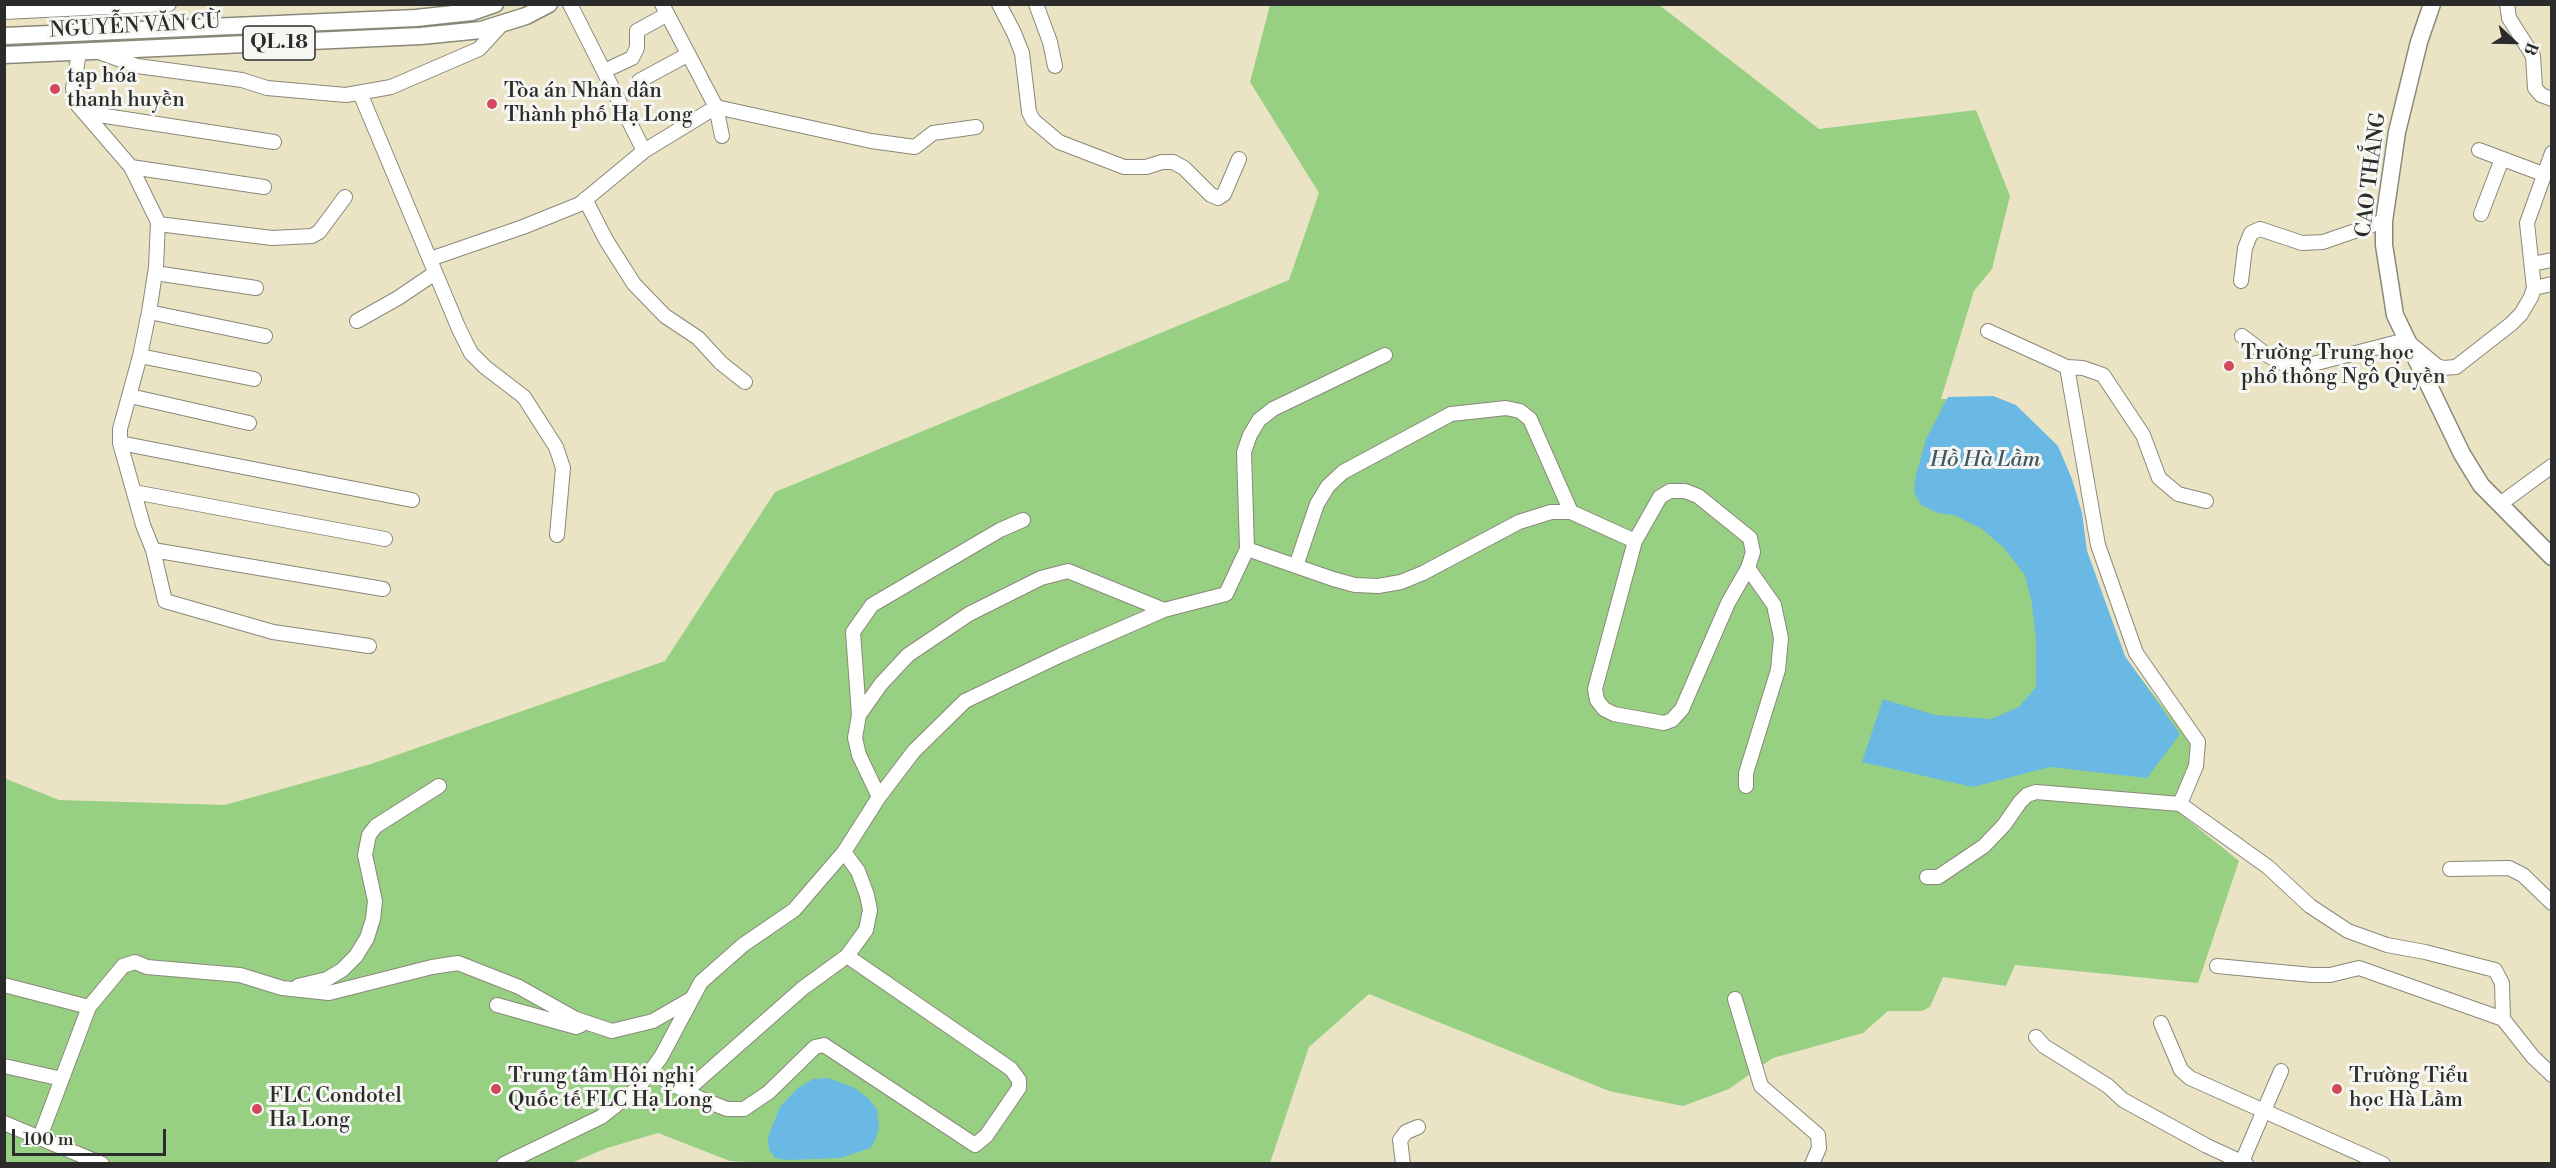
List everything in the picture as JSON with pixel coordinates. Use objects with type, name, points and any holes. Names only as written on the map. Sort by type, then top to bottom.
[{"type":"main road","name":"NGUYỄN VĂN CỪ","points":[[4,36],[416,18],[472,12],[495,4]]},
{"type":"main road","name":"NGUYỄN VĂN CỪ","points":[[4,55],[421,36],[481,30],[549,4]]},
{"type":"main road","name":"CAO THẮNG","points":[[2432,4],[2419,42],[2397,132],[2385,221],[2384,245],[2395,315],[2462,454],[2481,485],[2552,557]]},
{"type":"street","name":"NGUYỄN VĂN CỪ","points":[[8,9],[169,4]]},
{"type":"street","points":[[570,4],[644,151]]},
{"type":"street","points":[[999,4],[1022,53],[1029,112],[1033,120],[1059,142],[1124,167],[1146,167],[1162,162],[1173,162],[1184,168],[1211,195],[1218,198],[1224,194],[1239,159]]},
{"type":"street","points":[[1036,4],[1050,42],[1055,66]]},
{"type":"street","points":[[2507,4],[2509,18],[2533,56],[2535,88],[2541,95],[2552,99]]},
{"type":"street","points":[[604,71],[632,57],[637,48],[637,31],[664,10],[716,107],[722,136]]},
{"type":"street","points":[[97,52],[137,66],[242,80],[267,88],[346,95],[391,87],[479,49],[503,23]]},
{"type":"street","points":[[79,53],[73,88],[75,102],[130,167],[158,224],[155,273],[149,312],[130,396],[122,416],[120,443],[143,525],[153,550],[165,602],[273,632],[369,645]]},
{"type":"street","points":[[639,81],[687,55]]},
{"type":"street","points":[[360,93],[471,353],[484,367],[524,398],[556,447],[563,468],[557,535]]},
{"type":"street","points":[[430,259],[523,227],[580,204],[644,151],[716,107],[872,141],[915,147],[933,133],[976,127]]},
{"type":"street","points":[[86,113],[274,142]]},
{"type":"street","points":[[2479,150],[2543,174]]},
{"type":"street","points":[[2242,336],[2267,355],[2284,364],[2301,367],[2406,340],[2437,366],[2456,368],[2521,314],[2534,288],[2527,223],[2552,153]]},
{"type":"street","points":[[2481,214],[2502,159]]},
{"type":"street","points":[[130,167],[264,187]]},
{"type":"street","points":[[158,224],[272,238],[312,236],[319,232],[345,197]]},
{"type":"street","points":[[585,199],[606,240],[634,284],[665,316],[698,338],[721,363],[745,382]]},
{"type":"street","points":[[2241,281],[2245,248],[2251,233],[2260,229],[2302,243],[2323,242],[2385,221]]},
{"type":"street","points":[[2532,264],[2552,260]]},
{"type":"street","points":[[155,273],[256,288]]},
{"type":"street","points":[[357,321],[399,298],[435,273]]},
{"type":"street","points":[[2534,288],[2552,284]]},
{"type":"street","points":[[149,312],[265,336]]},
{"type":"street","points":[[1988,331],[2067,367],[2083,368],[2103,375],[2143,435],[2159,478],[2178,494],[2206,501]]},
{"type":"street","points":[[504,1164],[601,1117],[638,1088],[661,1057],[701,982],[743,945],[794,910],[844,852],[879,797],[914,751],[965,701],[1061,655],[1164,610],[1226,594],[1247,549],[1244,452],[1258,420],[1273,409],[1385,355]]},
{"type":"street","points":[[140,356],[254,379]]},
{"type":"street","points":[[2067,367],[2098,545],[2136,653],[2198,742],[2196,766],[2180,804]]},
{"type":"street","points":[[130,396],[249,423]]},
{"type":"street","points":[[1296,566],[1317,504],[1343,472],[1451,414],[1506,408],[1520,411],[1530,419],[1571,512]]},
{"type":"street","points":[[120,443],[412,500]]},
{"type":"street","points":[[2499,504],[2552,466]]},
{"type":"street","points":[[1670,491],[1684,491],[1698,496],[1750,538],[1753,552],[1748,568],[1728,603],[1678,716],[1664,723],[1614,714],[1604,709],[1597,700],[1595,689],[1635,541],[1660,497],[1670,491]]},
{"type":"street","points":[[134,492],[385,539]]},
{"type":"street","points":[[1247,549],[1354,585],[1378,586],[1401,582],[1424,573],[1527,518],[1551,512],[1571,512],[1635,541]]},
{"type":"street","points":[[879,797],[859,755],[855,738],[859,715],[853,632],[872,605],[1000,530],[1023,520]]},
{"type":"street","points":[[153,550],[383,589]]},
{"type":"street","points":[[1746,786],[1746,773],[1778,670],[1781,638],[1774,605],[1748,568]]},
{"type":"street","points":[[859,715],[881,684],[908,655],[969,614],[1041,578],[1068,572],[1164,610]]},
{"type":"street","points":[[282,988],[327,979],[342,970],[356,956],[367,938],[373,919],[375,901],[365,855],[369,835],[376,826],[439,786]]},
{"type":"street","points":[[1927,877],[1938,877],[1984,846],[2004,825],[2020,802],[2027,795],[2037,792],[2180,804],[2268,867],[2310,906],[2349,931],[2387,945],[2495,970],[2502,983],[2503,1019]]},
{"type":"street","points":[[686,1091],[803,988],[847,956],[866,930],[870,910],[858,871],[844,852]]},
{"type":"street","points":[[2450,869],[2509,868],[2523,876],[2552,903]]},
{"type":"street","points":[[650,1072],[727,1109],[744,1109],[769,1092],[815,1047],[824,1045],[975,1145],[986,1136],[1019,1088],[1019,1080],[1011,1069],[847,956]]},
{"type":"street","points":[[40,1137],[89,1007],[123,966],[135,962],[147,967],[240,975],[282,988],[329,993],[432,967],[458,963],[519,987],[576,1019],[612,1031],[653,1021],[693,998]]},
{"type":"street","points":[[2217,966],[2312,975],[2330,975],[2359,968],[2503,1019],[2533,1057],[2552,1075]]},
{"type":"street","points":[[4,986],[89,1007]]},
{"type":"street","points":[[1735,999],[1761,1086],[1818,1135],[1819,1148],[1812,1164]]},
{"type":"street","points":[[496,1005],[576,1027],[590,1023]]},
{"type":"street","points":[[2161,1023],[2185,1075],[2265,1110],[2367,1160],[2383,1164]]},
{"type":"street","points":[[2036,1037],[2044,1046],[2108,1086],[2123,1100],[2243,1163],[2281,1071]]},
{"type":"street","points":[[4,1066],[62,1079]]},
{"type":"street","points":[[4,1123],[102,1164]]},
{"type":"street","points":[[1402,1164],[1400,1140],[1406,1132],[1418,1127]]},
{"type":"green space","points":[[1658,4],[1819,129],[1976,110],[2010,196],[1992,269],[1974,291],[1941,399],[1992,399],[2090,561],[2123,655],[2188,739],[2196,758],[2172,807],[2239,861],[2198,983],[2015,965],[2006,986],[1943,977],[1930,1007],[1922,1011],[1888,1011],[1863,1033],[1773,1058],[1729,1089],[1683,1106],[1609,1091],[1369,994],[1309,1047],[1270,1163],[773,1163],[730,1161],[658,1133],[607,1148],[569,1164],[5,1164],[4,778],[59,800],[225,805],[371,764],[665,661],[775,492],[1289,280],[1319,193],[1250,82],[1270,5]]},
{"type":"water","name":"Hồ Hà Lầm","points":[[1993,396],[2016,405],[2058,446],[2072,479],[2082,513],[2087,551],[2125,656],[2180,734],[2147,778],[2050,767],[1973,787],[1862,762],[1883,699],[1935,715],[1991,719],[2019,707],[2036,687],[2036,640],[2032,604],[2025,575],[2004,548],[1982,529],[1954,515],[1938,513],[1921,505],[1914,492],[1916,475],[1926,439],[1948,397]]},
{"type":"water","points":[[828,1078],[853,1087],[868,1098],[877,1109],[879,1128],[875,1141],[870,1148],[841,1158],[786,1160],[775,1158],[769,1150],[768,1137],[780,1107],[798,1088],[813,1079]]},
{"type":"place","name":"tạp hóa thanh huyền","points":[[55,89]]},
{"type":"place","name":"Tòa án Nhân dân Thành phố Hạ Long","points":[[492,104]]},
{"type":"place","name":"Trường Trung học phổ thông Ngô Quyền","points":[[2229,366]]},
{"type":"place","name":"Trung tâm Hội nghị Quốc tế FLC Hạ Long","points":[[496,1089]]},
{"type":"place","name":"Trường Tiểu học Hà Lầm","points":[[2337,1089]]},
{"type":"place","name":"FLC Condotel Ha Long","points":[[257,1109]]}]
